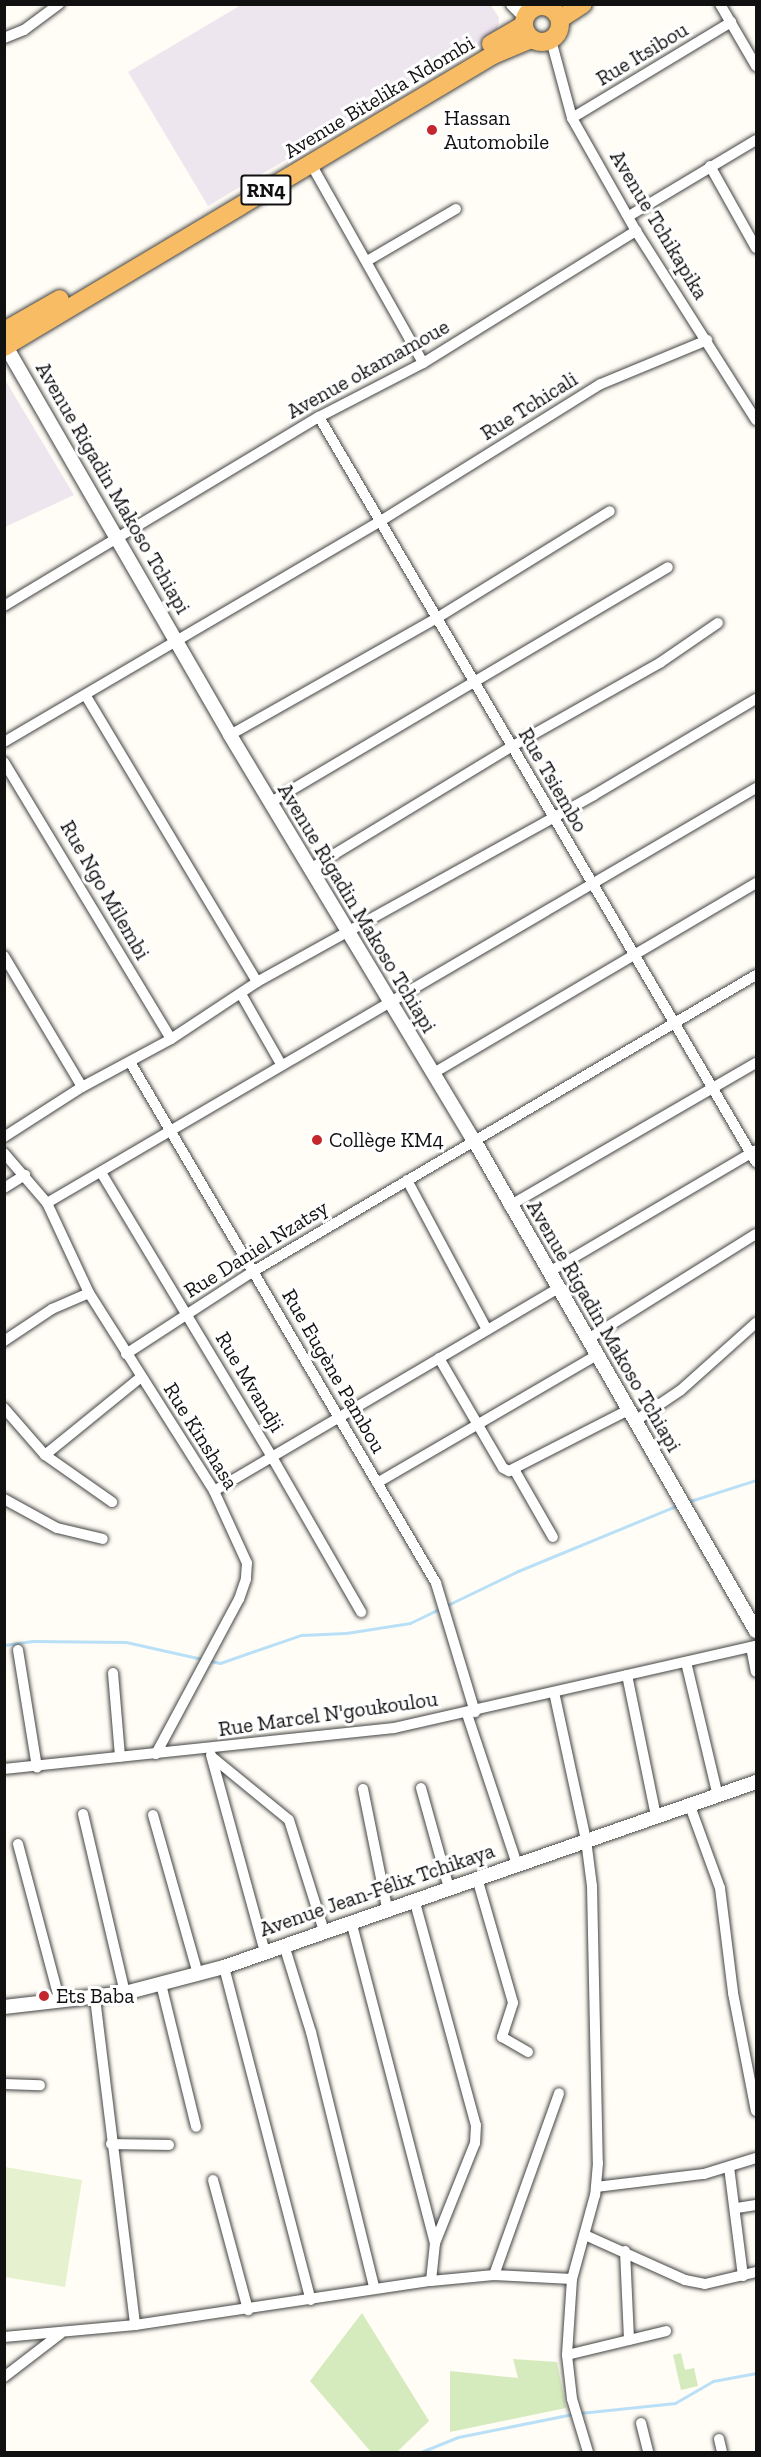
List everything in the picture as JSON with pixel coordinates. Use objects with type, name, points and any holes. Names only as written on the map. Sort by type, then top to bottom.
[{"type":"highway","points":[[523,21],[550,8],[583,4]]},
{"type":"highway","points":[[523,21],[551,40],[560,29],[550,8]]},
{"type":"highway","name":"Avenue Bitelika Ndombi","points":[[5,342],[493,55],[523,21]]},
{"type":"highway","name":"Avenue Bitelika Ndombi","points":[[5,342],[523,21]]},
{"type":"street","points":[[4,38],[24,30],[59,4]]},
{"type":"street","points":[[720,4],[756,66]]},
{"type":"street","name":"Rue Itsibou","points":[[572,118],[731,22]]},
{"type":"street","name":"Avenue Tchikapika","points":[[551,40],[572,118],[636,231],[756,420]]},
{"type":"street","points":[[629,216],[756,140]]},
{"type":"street","points":[[311,164],[368,261],[423,363]]},
{"type":"street","points":[[710,166],[756,248]]},
{"type":"street","points":[[368,261],[456,209]]},
{"type":"street","name":"Avenue okamamoue","points":[[4,606],[319,417],[423,363],[636,231]]},
{"type":"street","name":"Rue Tchicali","points":[[4,742],[86,696],[379,522],[601,384],[707,340]]},
{"type":"street","name":"Avenue Rigadin Makoso Tchiapi","points":[[5,342],[230,735],[475,1142],[509,1206],[756,1631]]},
{"type":"street","name":"Rue Tsiembo","points":[[319,417],[551,818],[755,1155]]},
{"type":"street","points":[[230,735],[437,618],[610,511]]},
{"type":"street","points":[[271,802],[668,567]]},
{"type":"street","points":[[309,869],[511,747],[661,662],[718,622]]},
{"type":"street","points":[[86,696],[257,982]]},
{"type":"street","points":[[4,1137],[82,1087],[171,1039],[257,982],[551,818],[756,699]]},
{"type":"street","name":"Rue Ngo Milembi","points":[[4,762],[171,1039]]},
{"type":"street","points":[[47,1203],[102,1174],[281,1064],[390,1004],[756,788]]},
{"type":"street","points":[[432,1074],[756,883]]},
{"type":"street","points":[[4,956],[82,1087]]},
{"type":"street","name":"Rue Daniel Nzatsy","points":[[126,1354],[254,1271],[756,975]]},
{"type":"street","points":[[241,994],[281,1064]]},
{"type":"street","name":"Rue Eugène Pambou","points":[[130,1062],[172,1129],[337,1419],[377,1483],[440,1593],[447,1628],[471,1713],[517,1864]]},
{"type":"street","points":[[509,1206],[756,1063]]},
{"type":"street","name":"Rue Kinshasa","points":[[4,1154],[25,1175],[47,1203],[88,1293],[214,1491],[244,1552],[246,1579],[156,1754]]},
{"type":"street","points":[[549,1272],[755,1155]]},
{"type":"street","name":"Rue Mvandji","points":[[102,1174],[272,1457],[361,1612]]},
{"type":"street","points":[[4,1188],[25,1175]]},
{"type":"street","points":[[407,1180],[487,1330]]},
{"type":"street","points":[[588,1339],[756,1234]]},
{"type":"street","points":[[214,1491],[558,1288]]},
{"type":"street","points":[[4,1341],[52,1309],[88,1293]]},
{"type":"street","points":[[439,1358],[502,1468],[516,1471],[681,1390],[756,1323]]},
{"type":"street","points":[[377,1483],[476,1423],[597,1355]]},
{"type":"street","points":[[45,1455],[141,1377]]},
{"type":"street","points":[[4,1408],[45,1455],[112,1502]]},
{"type":"street","points":[[516,1471],[553,1537]]},
{"type":"street","points":[[4,1499],[57,1528],[103,1539]]},
{"type":"street","points":[[753,1646],[756,1672]]},
{"type":"street","name":"Rue Marcel N'goukoulou","points":[[4,1769],[156,1754],[211,1753],[345,1736],[471,1713],[753,1646]]},
{"type":"street","points":[[18,1650],[37,1767]]},
{"type":"street","points":[[686,1662],[718,1796]]},
{"type":"street","points":[[113,1673],[120,1757]]},
{"type":"street","points":[[627,1675],[656,1816]]},
{"type":"street","points":[[554,1692],[586,1840],[592,1886],[597,2070],[596,2187],[572,2279],[567,2355],[572,2399],[588,2452]]},
{"type":"street","points":[[211,1753],[289,1820],[324,1931]]},
{"type":"street","points":[[211,1753],[265,1952]]},
{"type":"street","name":"Avenue Jean-Félix Tchikaya","points":[[4,2007],[125,1993],[224,1967],[387,1908],[756,1782]]},
{"type":"street","points":[[421,1788],[449,1888]]},
{"type":"street","points":[[363,1789],[387,1908]]},
{"type":"street","points":[[690,1806],[720,1888],[734,1993],[756,2111]]},
{"type":"street","points":[[83,1814],[125,1993]]},
{"type":"street","points":[[153,1815],[198,1974]]},
{"type":"street","points":[[18,1844],[60,2002]]},
{"type":"street","points":[[477,1878],[513,2003],[502,2037],[528,2052]]},
{"type":"street","points":[[414,1899],[476,2125],[475,2143],[435,2243],[431,2281]]},
{"type":"street","points":[[351,1921],[435,2243]]},
{"type":"street","points":[[284,1945],[312,2032],[374,2287]]},
{"type":"street","points":[[224,1967],[311,2300]]},
{"type":"street","points":[[161,1984],[196,2127]]},
{"type":"street","points":[[95,1998],[111,2144],[135,2325]]},
{"type":"street","points":[[4,2084],[40,2085]]},
{"type":"street","points":[[494,2275],[559,2093]]},
{"type":"street","points":[[111,2144],[170,2145]]},
{"type":"street","points":[[596,2187],[681,2178],[756,2158]]},
{"type":"street","points":[[729,2167],[737,2208],[743,2276]]},
{"type":"street","points":[[213,2180],[248,2310]]},
{"type":"street","points":[[737,2208],[756,2205]]},
{"type":"street","points":[[585,2235],[625,2251],[685,2280],[705,2284],[756,2272]]},
{"type":"street","points":[[625,2251],[629,2340]]},
{"type":"street","points":[[4,2337],[135,2325],[311,2300],[374,2287],[431,2281],[494,2275],[572,2279]]},
{"type":"street","points":[[567,2355],[666,2331]]},
{"type":"street","points":[[4,2377],[60,2333]]},
{"type":"street","points":[[641,2423],[648,2452]]},
{"type":"street","points":[[719,2439],[722,2452]]},
{"type":"shaded area","points":[[241,5],[491,5],[499,18],[497,35],[208,206],[128,72]]},
{"type":"shaded area","points":[[4,378],[74,495],[5,527],[4,527]]},
{"type":"green space","points":[[5,2167],[82,2180],[65,2287],[5,2277]]},
{"type":"green space","points":[[362,2313],[429,2421],[397,2452],[371,2452],[310,2381]]},
{"type":"green space","points":[[681,2353],[685,2370],[694,2368],[698,2386],[681,2390],[673,2355]]},
{"type":"green space","points":[[513,2359],[557,2362],[566,2408],[450,2432],[450,2371],[518,2378]]},
{"type":"waterway","points":[[687,1502],[756,1480]]},
{"type":"waterway","points":[[4,1645],[33,1641],[126,1642],[220,1663],[301,1635],[346,1633],[410,1623],[518,1571],[678,1505]]},
{"type":"waterway","points":[[580,2413],[675,2403],[713,2381],[756,2373]]},
{"type":"waterway","points":[[421,2452],[458,2437],[573,2414]]},
{"type":"place","name":"Hassan Automobile","points":[[432,130]]},
{"type":"place","name":"Collège KM4","points":[[317,1140]]},
{"type":"place","name":"Ets Baba","points":[[44,1996]]}]
